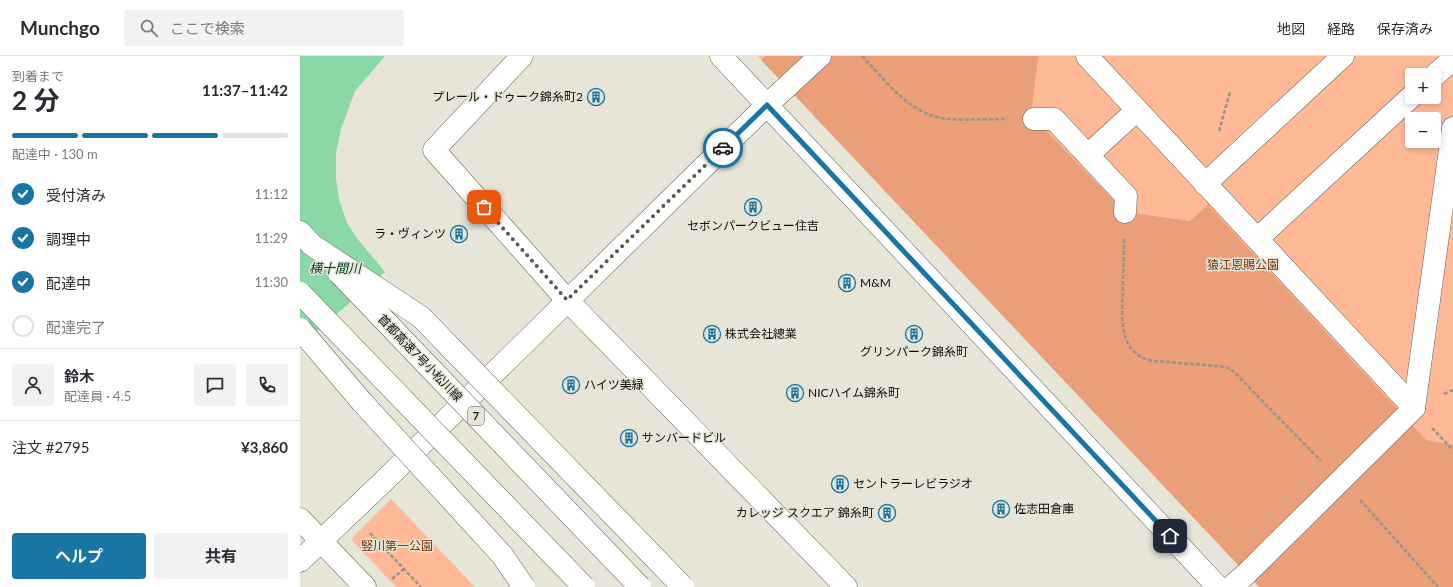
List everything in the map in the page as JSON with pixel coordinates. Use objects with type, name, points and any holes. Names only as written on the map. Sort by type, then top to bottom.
[{"type":"main road","points":[[522,56],[434,150],[567,300],[846,587]]},
{"type":"main road","points":[[721,56],[1218,587]]},
{"type":"main road","points":[[300,561],[386,479],[767,105],[820,56]]},
{"type":"main road","points":[[1087,56],[1414,408]]},
{"type":"main road","points":[[1205,184],[1344,56]]},
{"type":"main road","points":[[1441,70],[1453,59]]},
{"type":"main road","points":[[1257,240],[1405,103]]},
{"type":"main road","points":[[1088,155],[1137,110]]},
{"type":"main road","points":[[1034,119],[1054,119],[1126,196],[1125,212]]},
{"type":"main road","points":[[1231,587],[1414,408],[1453,128]]},
{"type":"main road","points":[[306,239],[421,317],[682,587]]},
{"type":"main road","name":"首都高速7号小松川線","points":[[306,239],[640,587]]},
{"type":"main road","points":[[300,293],[584,587]]},
{"type":"main road","points":[[300,329],[362,402],[502,555],[524,587]]},
{"type":"main road","points":[[300,519],[322,540],[365,587]]},
{"type":"path","points":[[862,56],[902,98],[914,107],[927,113],[941,118],[1034,119]]},
{"type":"path","points":[[1125,212],[1122,314],[1125,336],[1134,351],[1146,360],[1226,367],[1233,371],[1341,481],[1438,587]]},
{"type":"path","points":[[369,532],[421,587]]},
{"type":"path","points":[[390,581],[404,569]]},
{"type":"green space","name":"猿江恩賜公園","points":[[758,56],[1453,56],[1453,587],[1259,587]]},
{"type":"green space","name":"猿江恩賜公園","points":[[766,56],[1040,56],[1038,58],[1031,115],[1125,212],[1190,221],[1208,205],[1426,440],[1453,445],[1453,587],[1259,587],[761,60]]},
{"type":"green space","name":"竪川第一公園","points":[[391,499],[475,587],[396,587],[351,539]]},
{"type":"water","name":"横十間川","points":[[300,56],[385,56],[355,91],[341,129],[336,153],[336,179],[339,199],[347,223],[356,237],[385,272],[300,346]]},
{"type":"way so far","points":[[484,207],[567,300],[723,148]]},
{"type":"place","name":"プレール・ドゥーク錦糸町2","points":[[596,97]]},
{"type":"place","name":"セボンパークビュー住吉","points":[[753,207]]},
{"type":"place","name":"ラ・ヴィンツ","points":[[459,234]]},
{"type":"place","name":"M&M","points":[[847,283]]},
{"type":"place","name":"株式会社總業","points":[[712,334]]},
{"type":"place","name":"グリンパーク錦糸町","points":[[914,334]]},
{"type":"place","name":"ハイツ美緑","points":[[571,385]]},
{"type":"place","name":"NICハイム錦糸町","points":[[795,393]]},
{"type":"place","name":"サンバードビル","points":[[629,438]]},
{"type":"place","name":"セントラーレビラジオ","points":[[840,484]]},
{"type":"place","name":"佐志田倉庫","points":[[1001,509]]},
{"type":"place","name":"カレッジ スクエア 錦糸町","points":[[887,513]]},
{"type":"route","points":[[723,148],[767,105],[1170,536]]}]
